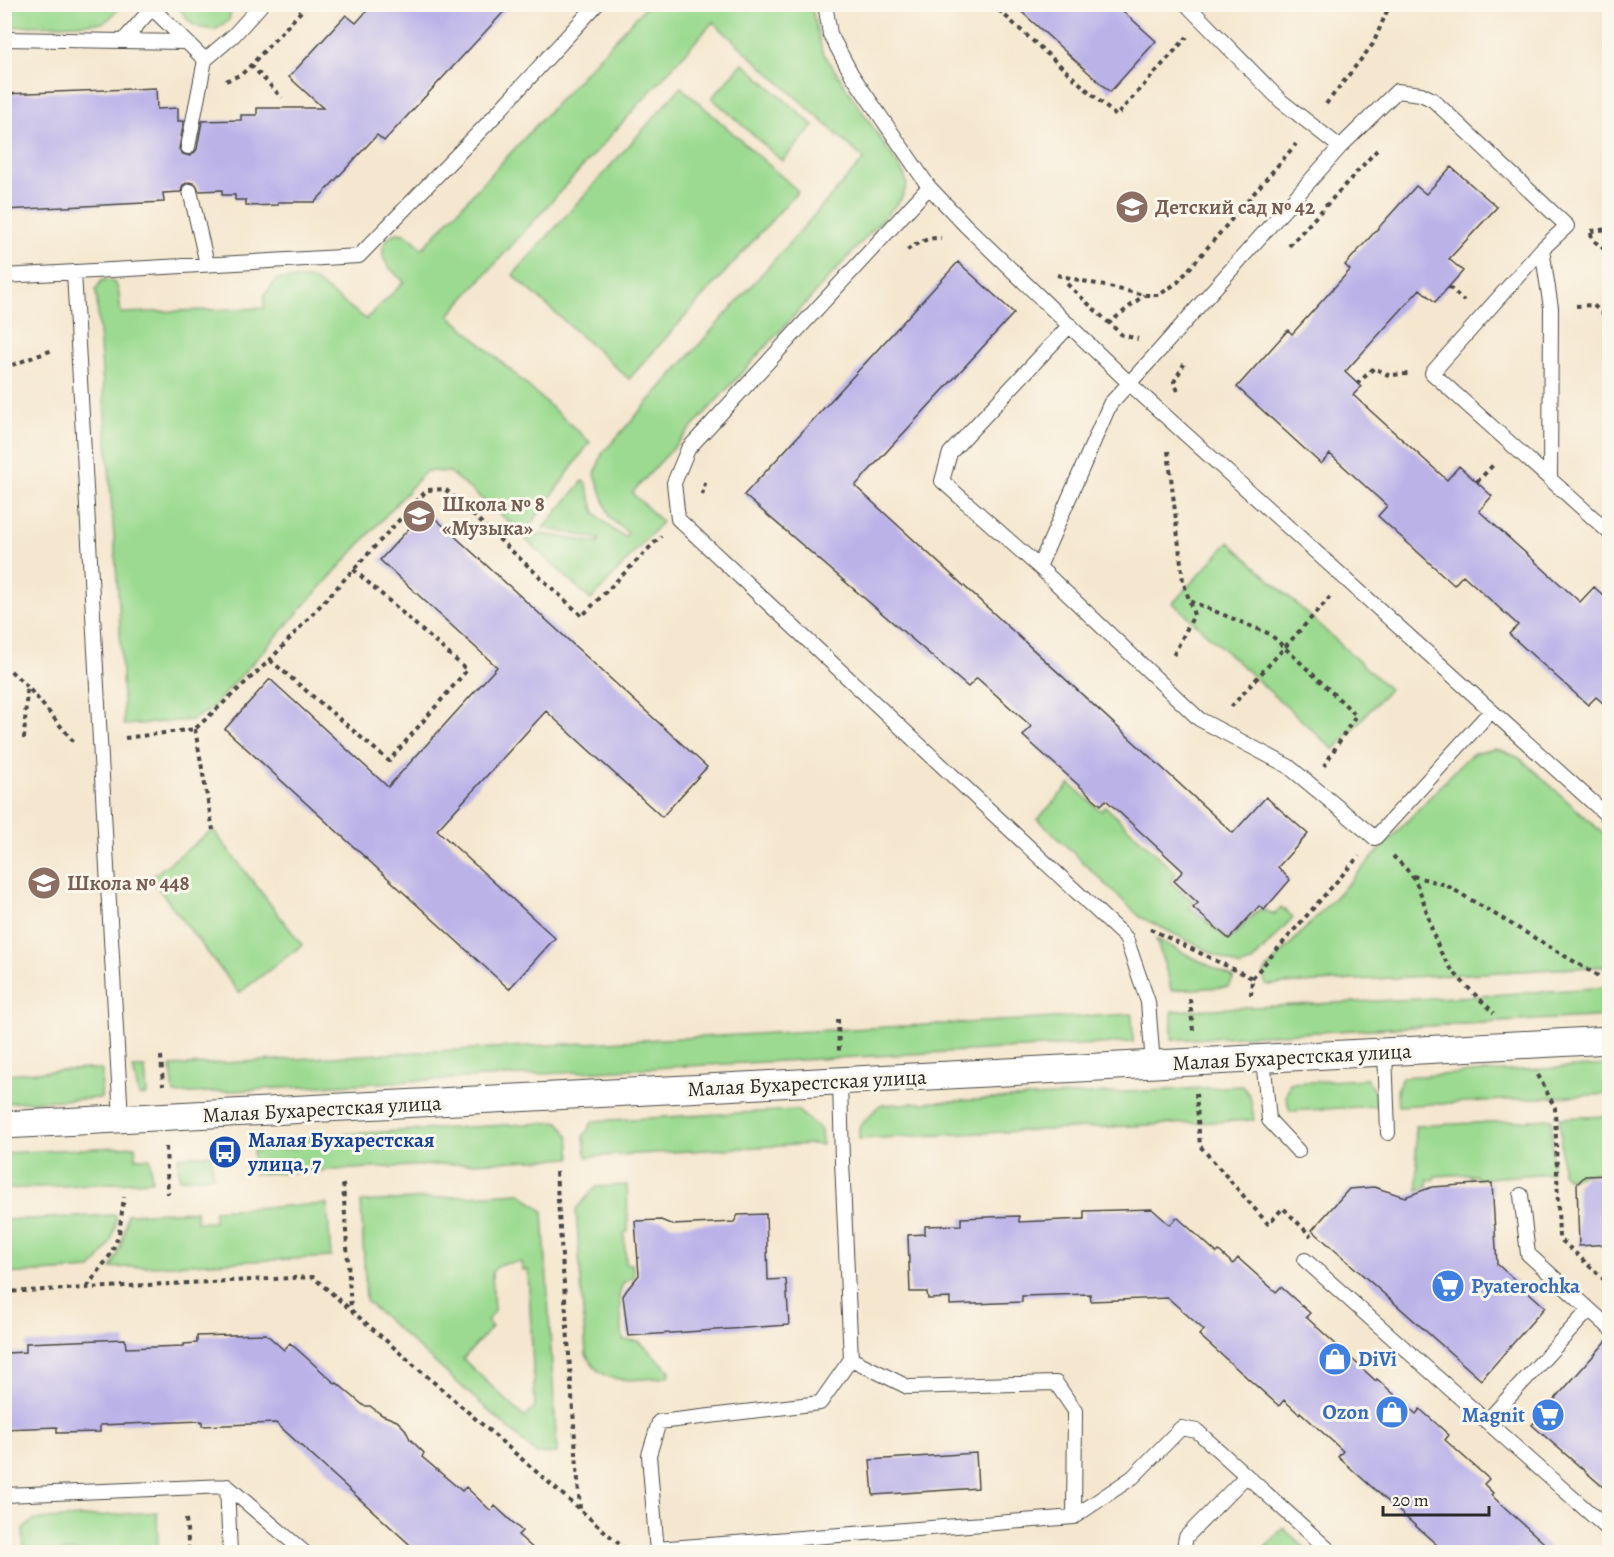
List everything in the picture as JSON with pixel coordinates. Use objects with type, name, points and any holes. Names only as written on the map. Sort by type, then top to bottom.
[{"type":"street","name":"Малая Бухарестская улица","points":[[4,1125],[1610,1040]]},
{"type":"lane","points":[[188,147],[205,60],[234,35],[262,4]]},
{"type":"lane","points":[[4,276],[359,256],[487,124],[597,4]]},
{"type":"lane","points":[[825,4],[830,34],[852,75],[929,187],[966,226],[1174,425],[1610,818]]},
{"type":"lane","points":[[1186,4],[1281,101],[1340,147]]},
{"type":"lane","points":[[123,41],[153,6],[185,42],[205,60]]},
{"type":"lane","points":[[4,39],[185,42]]},
{"type":"lane","points":[[1039,567],[1110,404],[1340,147],[1397,91],[1421,94],[1433,100],[1567,226],[1542,249],[1432,372],[1610,533]]},
{"type":"lane","points":[[929,187],[688,449],[674,483],[678,519],[1126,938],[1148,1002],[1153,1064]]},
{"type":"lane","points":[[190,191],[207,264]]},
{"type":"lane","points":[[1542,249],[1551,308],[1550,479]]},
{"type":"lane","points":[[74,272],[121,1119]]},
{"type":"lane","points":[[1070,326],[950,453],[942,481],[1039,567],[1199,719],[1288,766],[1375,838],[1491,711]]},
{"type":"lane","points":[[1385,1052],[1388,1133]]},
{"type":"lane","points":[[1263,1058],[1269,1120],[1298,1151]]},
{"type":"lane","points":[[840,1081],[851,1359],[820,1403],[659,1422],[649,1455],[656,1551],[1074,1517],[1133,1477],[1181,1428],[1197,1431],[1331,1552]]},
{"type":"lane","points":[[1521,1195],[1528,1254],[1610,1328]]},
{"type":"lane","points":[[1305,1260],[1610,1531]]},
{"type":"lane","points":[[1487,1421],[1589,1310]]},
{"type":"lane","points":[[851,1359],[908,1387],[1056,1383],[1075,1411],[1074,1517]]},
{"type":"lane","points":[[1183,1552],[1186,1537],[1246,1476]]},
{"type":"lane","points":[[4,1495],[226,1486],[304,1552]]},
{"type":"lane","points":[[226,1486],[230,1552]]},
{"type":"path","points":[[223,88],[227,80],[242,74],[308,4]]},
{"type":"path","points":[[992,4],[1116,116],[1202,20]]},
{"type":"path","points":[[1057,275],[1144,295],[1159,295],[1178,282],[1282,162],[1373,44],[1390,4]]},
{"type":"path","points":[[251,65],[282,99]]},
{"type":"path","points":[[1282,254],[1384,142]]},
{"type":"path","points":[[903,254],[916,244],[938,237],[954,240],[966,226]]},
{"type":"path","points":[[1591,231],[1592,239],[1610,254]]},
{"type":"path","points":[[1049,267],[1122,335],[1144,340],[1180,372]]},
{"type":"path","points":[[1088,343],[1144,295]]},
{"type":"path","points":[[1551,308],[1593,305],[1607,317],[1610,315]]},
{"type":"path","points":[[1160,682],[1194,615],[1183,581],[1167,442],[1184,403],[1174,382],[1188,358]]},
{"type":"path","points":[[1357,384],[1374,368],[1388,375],[1432,372]]},
{"type":"path","points":[[701,501],[708,469]]},
{"type":"path","points":[[124,738],[195,729],[270,660],[427,490],[445,489],[582,616],[654,542]]},
{"type":"path","points":[[270,660],[390,761],[467,670],[353,569]]},
{"type":"path","points":[[1213,727],[1345,580]]},
{"type":"path","points":[[1189,601],[1270,634],[1356,715],[1312,786]]},
{"type":"path","points":[[4,665],[27,686],[74,742]]},
{"type":"path","points":[[24,739],[27,686]]},
{"type":"path","points":[[195,729],[213,830]]},
{"type":"path","points":[[1251,995],[1252,978],[1375,838],[1412,876],[1424,903],[1432,933],[1444,959],[1502,1022]]},
{"type":"path","points":[[1412,876],[1446,885],[1600,978]]},
{"type":"path","points":[[1149,929],[1252,978]]},
{"type":"path","points":[[1190,999],[1193,1038]]},
{"type":"path","points":[[161,1056],[163,1095]]},
{"type":"path","points":[[1535,1069],[1555,1108],[1558,1238],[1610,1285]]},
{"type":"path","points":[[1196,1088],[1200,1146],[1268,1224],[1283,1208],[1303,1228]]},
{"type":"path","points":[[165,1143],[168,1194]]},
{"type":"path","points":[[556,1172],[580,1509]]},
{"type":"path","points":[[343,1184],[351,1310]]},
{"type":"path","points":[[87,1288],[111,1254],[119,1234],[124,1197]]},
{"type":"path","points":[[4,1292],[313,1276],[625,1549],[656,1551]]},
{"type":"path","points":[[186,1519],[189,1552]]},
{"type":"green space","points":[[233,4],[229,20],[215,30],[195,26],[181,10],[182,5]]},
{"type":"green space","points":[[4,5],[122,5],[103,23],[9,27],[5,24]]},
{"type":"green space","points":[[647,5],[811,5],[822,51],[904,174],[907,185],[901,199],[632,493],[662,522],[591,600],[523,537],[541,534],[599,543],[599,539],[543,528],[583,481],[586,483],[595,513],[613,530],[625,537],[628,533],[610,518],[595,474],[602,454],[864,159],[713,22],[449,315],[590,442],[529,527],[518,529],[449,472],[426,471],[210,710],[192,720],[124,725],[119,607],[96,289],[102,280],[109,280],[116,286],[121,313],[264,308],[264,296],[277,279],[312,279],[366,319],[404,282],[385,261],[383,249],[387,239],[396,234],[402,234],[412,239],[422,249]]},
{"type":"green space","points":[[743,63],[814,126],[782,161],[712,98]]},
{"type":"green space","points":[[681,87],[798,191],[629,379],[513,275]]},
{"type":"green space","points":[[1229,542],[1389,689],[1334,750],[1173,603]]},
{"type":"green space","points":[[1495,749],[1521,759],[1609,839],[1609,966],[1265,985],[1266,970],[1465,760],[1474,753]]},
{"type":"green space","points":[[1070,784],[1101,811],[1105,806],[1176,873],[1170,882],[1194,902],[1189,907],[1229,940],[1260,909],[1275,914],[1281,907],[1293,917],[1252,962],[1240,967],[1140,917],[1038,819]]},
{"type":"green space","points":[[213,830],[302,945],[239,993],[150,878]]},
{"type":"green space","points":[[1156,939],[1234,978],[1228,987],[1171,990]]},
{"type":"green space","points":[[1609,987],[1609,1016],[1172,1040],[1172,1011]]},
{"type":"green space","points":[[1132,1014],[1133,1042],[174,1094],[171,1066],[436,1051]]},
{"type":"green space","points":[[1609,1065],[1609,1094],[1398,1106],[1397,1091],[1402,1077]]},
{"type":"green space","points":[[133,1068],[145,1068],[147,1095],[139,1096]]},
{"type":"green space","points":[[102,1070],[101,1098],[5,1103],[5,1074]]},
{"type":"green space","points":[[1367,1079],[1376,1095],[1376,1106],[1290,1111],[1286,1096],[1290,1083]]},
{"type":"green space","points":[[1242,1086],[1250,1096],[1254,1120],[859,1139],[859,1127],[880,1105]]},
{"type":"green space","points":[[797,1110],[821,1130],[822,1145],[586,1157],[584,1136],[593,1121]]},
{"type":"green space","points":[[1609,1116],[1609,1158],[1595,1173],[1567,1178],[1562,1173],[1560,1118]]},
{"type":"green space","points":[[1552,1119],[1552,1173],[1477,1179],[1473,1175],[1470,1179],[1469,1174],[1435,1176],[1434,1180],[1428,1179],[1427,1187],[1418,1190],[1415,1126]]},
{"type":"green space","points":[[559,1122],[569,1136],[571,1158],[254,1174],[253,1151],[296,1148],[296,1137]]},
{"type":"green space","points":[[135,1146],[136,1158],[150,1158],[152,1181],[5,1189],[5,1153]]},
{"type":"green space","points":[[211,1154],[213,1176],[179,1179],[178,1157]]},
{"type":"green space","points":[[627,1185],[628,1232],[624,1233],[626,1264],[632,1264],[634,1277],[623,1283],[619,1295],[623,1340],[639,1341],[670,1371],[668,1377],[632,1380],[610,1377],[601,1373],[586,1354],[576,1209],[596,1187]]},
{"type":"green space","points":[[520,1193],[543,1211],[557,1453],[537,1454],[366,1301],[361,1202]],"holes":[[[521,1262],[522,1270],[528,1270],[535,1406],[525,1418],[463,1359],[492,1327],[487,1321],[494,1312],[492,1272],[500,1264]]]},
{"type":"green space","points":[[327,1204],[331,1257],[111,1268],[122,1242],[127,1214],[196,1211],[197,1222],[214,1222],[214,1210]]},
{"type":"green space","points":[[116,1215],[116,1223],[109,1244],[91,1269],[5,1274],[5,1220]]},
{"type":"green space","points":[[157,1512],[158,1552],[24,1552],[23,1529],[34,1520]]},
{"type":"green space","points":[[1283,1528],[1310,1552],[1261,1552]]},
{"type":"building","points":[[373,4],[511,4],[384,141],[377,135],[315,202],[278,202],[278,205],[246,206],[246,200],[235,200],[235,195],[222,195],[222,190],[199,191],[196,184],[189,182],[183,185],[181,192],[163,193],[164,202],[4,210],[4,94],[156,88],[157,109],[178,108],[178,121],[184,121],[179,149],[183,154],[190,156],[197,149],[202,121],[241,120],[241,115],[257,115],[257,108],[323,108],[289,77],[346,15],[356,23]]},
{"type":"building","points":[[1013,4],[1115,4],[1156,41],[1110,92]]},
{"type":"building","points":[[1451,167],[1497,207],[1449,259],[1463,271],[1435,302],[1420,289],[1345,372],[1361,387],[1353,395],[1447,480],[1459,466],[1492,496],[1479,511],[1580,602],[1594,587],[1610,601],[1610,709],[1596,697],[1588,705],[1509,634],[1518,625],[1463,575],[1454,585],[1378,516],[1387,506],[1330,454],[1321,464],[1237,387],[1288,330],[1292,334],[1350,270],[1345,265],[1416,186],[1426,194]]},
{"type":"building","points":[[958,262],[1014,313],[855,486],[1233,833],[1266,797],[1308,834],[1278,867],[1290,880],[1264,910],[1259,906],[1229,939],[1193,908],[1198,903],[1174,881],[1183,871],[1106,800],[1101,805],[1023,736],[1031,726],[977,678],[968,687],[744,495]]},
{"type":"building","points":[[426,510],[707,767],[662,817],[546,711],[437,830],[555,938],[509,989],[225,729],[270,679],[388,787],[497,667],[380,560]]},
{"type":"building","points":[[1610,1175],[1610,1244],[1579,1246],[1577,1184],[1585,1176]]},
{"type":"building","name":"Pyaterochka","points":[[1492,1183],[1497,1264],[1545,1307],[1481,1380],[1312,1230],[1349,1189],[1374,1187],[1405,1197],[1432,1187]]},
{"type":"building","points":[[1152,1209],[1170,1225],[1177,1217],[1217,1253],[1219,1251],[1233,1264],[1238,1258],[1276,1292],[1281,1287],[1310,1313],[1306,1317],[1376,1381],[1377,1379],[1416,1414],[1420,1409],[1449,1435],[1445,1440],[1489,1479],[1484,1484],[1493,1493],[1491,1495],[1554,1552],[1445,1552],[1338,1457],[1343,1451],[1300,1412],[1299,1414],[1284,1400],[1279,1406],[1199,1335],[1204,1330],[1168,1298],[1091,1301],[1090,1294],[1022,1296],[1022,1302],[950,1305],[950,1298],[928,1299],[927,1292],[910,1292],[908,1235],[925,1234],[925,1226],[961,1225],[961,1218],[1019,1216],[1019,1222],[1084,1219],[1084,1211]]},
{"type":"building","points":[[766,1214],[768,1280],[786,1279],[789,1325],[628,1336],[623,1296],[639,1275],[635,1221],[661,1220],[673,1225],[734,1222],[738,1215]]},
{"type":"building","points":[[266,1334],[284,1350],[290,1343],[364,1406],[370,1406],[382,1415],[397,1421],[424,1453],[422,1457],[462,1491],[466,1487],[491,1511],[495,1506],[522,1531],[518,1535],[537,1552],[418,1552],[276,1423],[202,1426],[202,1421],[100,1425],[100,1432],[57,1433],[57,1427],[4,1429],[4,1361],[7,1360],[7,1353],[26,1352],[26,1343],[125,1339],[126,1348],[184,1346],[184,1344],[197,1343],[197,1336]]},
{"type":"building","points":[[1610,1337],[1610,1493],[1532,1425]]},
{"type":"building","points":[[976,1453],[978,1488],[873,1495],[870,1460]]},
{"type":"place","name":"Детский сад № 42","points":[[1132,207]]},
{"type":"place","name":"Школа № 8 «Музыка»","points":[[419,516]]},
{"type":"place","name":"Школа № 448","points":[[44,883]]},
{"type":"place","name":"Малая Бухарестская улица, 7","points":[[225,1152]]},
{"type":"place","name":"Pyaterochka","points":[[1448,1286]]},
{"type":"place","name":"DiVi","points":[[1335,1359]]},
{"type":"place","name":"Ozon","points":[[1392,1412]]},
{"type":"place","name":"Magnit","points":[[1548,1415]]}]
